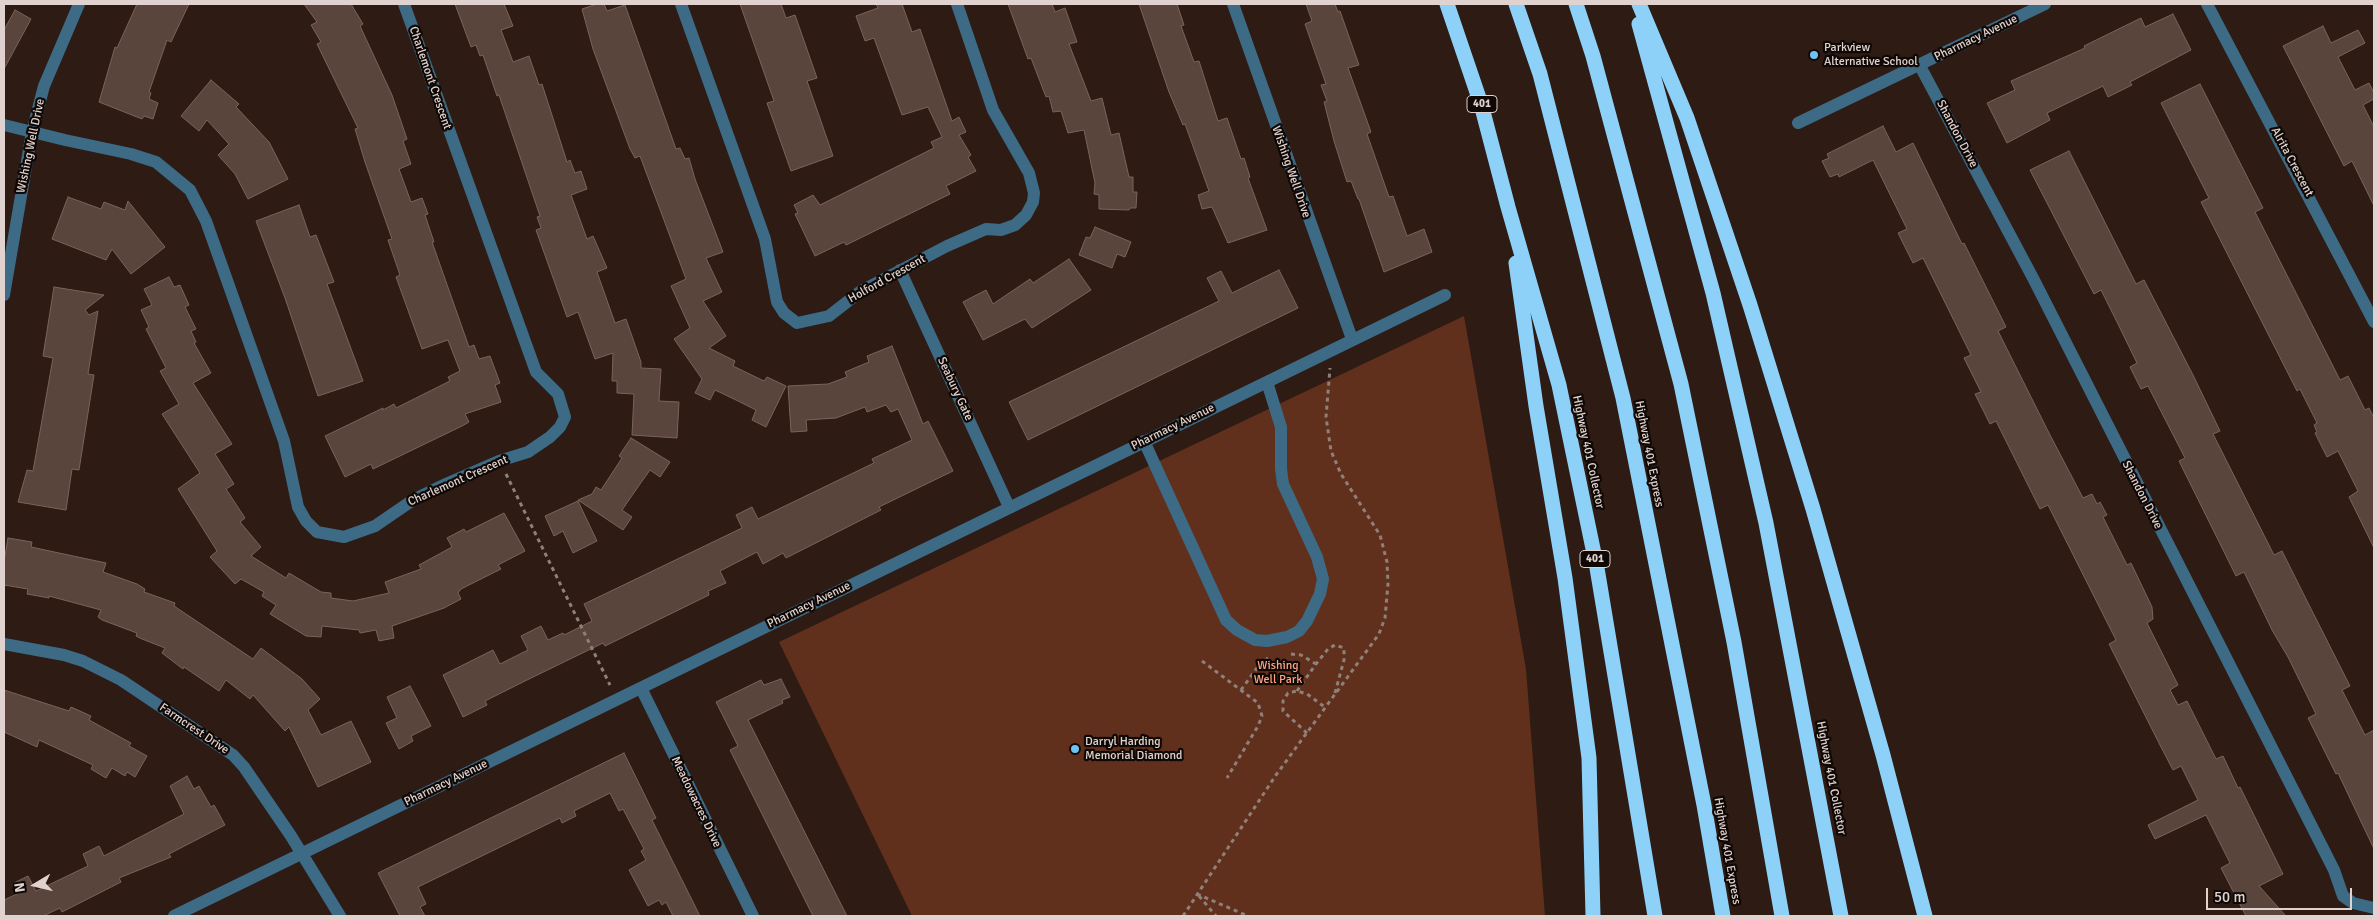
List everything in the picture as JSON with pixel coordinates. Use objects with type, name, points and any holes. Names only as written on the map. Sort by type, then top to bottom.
[{"type":"highway","name":"Highway 401 Collector","points":[[1447,4],[1481,104],[1508,207],[1559,385],[1597,568],[1655,916]]},
{"type":"highway","name":"Highway 401 Express","points":[[1516,4],[1540,74],[1623,398],[1702,796],[1723,916]]},
{"type":"highway","points":[[1576,4],[1593,56],[1681,384],[1734,642],[1782,916]]},
{"type":"highway","name":"Highway 401 Collector","points":[[1633,4],[1714,293],[1766,523],[1842,916]]},
{"type":"highway","points":[[1639,4],[1687,118],[1750,306],[1816,518],[1883,755],[1925,916]]},
{"type":"highway","points":[[1508,207],[1536,406],[1565,578],[1589,758],[1592,916]]},
{"type":"street","name":"Wishing Well Drive","points":[[4,295],[32,132],[44,86],[79,4]]},
{"type":"street","name":"Charlemont Crescent","points":[[4,124],[131,154],[156,162],[190,190],[206,221],[284,441],[298,507],[306,521],[317,532],[344,537],[375,526],[413,500],[499,461],[528,452],[542,444],[560,427],[565,417],[558,394],[536,372],[404,4]]},
{"type":"street","name":"Holford Crescent","points":[[681,4],[765,239],[777,302],[784,313],[797,323],[829,316],[861,291],[986,229],[1001,230],[1015,225],[1026,215],[1033,202],[1034,193],[1029,173],[1018,157],[994,110],[957,4]]},
{"type":"street","name":"Wishing Well Drive","points":[[1232,4],[1352,339]]},
{"type":"street","name":"Pharmacy Avenue","points":[[1798,123],[1920,66],[2045,4]]},
{"type":"street","name":"Alrita Crescent","points":[[2207,4],[2374,322]]},
{"type":"street","name":"Shandon Drive","points":[[1920,66],[2033,278],[2334,870],[2343,896],[2353,903],[2374,908]]},
{"type":"street","name":"Seabury Gate","points":[[900,270],[1009,507]]},
{"type":"street","name":"Pharmacy Avenue","points":[[174,916],[1445,295]]},
{"type":"street","points":[[1144,441],[1226,620],[1237,630],[1255,640],[1267,641],[1287,637],[1299,630],[1307,621],[1320,594],[1323,579],[1317,557],[1284,484],[1281,469],[1281,427],[1267,382]]},
{"type":"street","name":"Farmcrest Drive","points":[[4,644],[64,655],[82,661],[121,680],[233,755],[244,767],[302,854],[340,916]]},
{"type":"street","name":"Meadowacres Drive","points":[[640,688],[753,916]]},
{"type":"path","points":[[1183,916],[1276,775],[1379,634],[1385,618],[1388,584],[1387,562],[1380,534],[1341,474],[1331,451],[1326,417],[1332,350]]},
{"type":"path","points":[[499,461],[617,699]]},
{"type":"path","points":[[1298,691],[1328,649],[1335,645],[1344,648],[1344,660],[1334,696]]},
{"type":"path","points":[[1284,655],[1301,655],[1316,664]]},
{"type":"path","points":[[1241,690],[1259,665],[1267,658],[1276,656]]},
{"type":"path","points":[[1202,661],[1258,704],[1262,716],[1227,778]]},
{"type":"path","points":[[1307,733],[1283,711],[1283,701],[1288,693],[1298,691],[1306,694],[1326,708]]},
{"type":"path","points":[[1198,894],[1216,916]]},
{"type":"path","points":[[1198,894],[1248,916]]},
{"type":"green space","name":"Wishing Well Park","points":[[1464,316],[1526,669],[1545,916],[912,916],[779,642]]},
{"type":"building","points":[[137,4],[189,4],[171,42],[167,40],[149,92],[151,93],[149,99],[158,103],[153,119],[144,116],[142,119],[99,102],[115,47],[117,48]]},
{"type":"building","points":[[304,4],[351,4],[363,24],[360,26],[392,95],[407,139],[403,141],[411,164],[399,169],[411,202],[422,198],[428,214],[425,215],[434,242],[432,242],[469,347],[474,345],[479,359],[490,356],[500,383],[495,385],[501,402],[465,414],[469,422],[373,469],[371,464],[345,477],[325,436],[383,408],[383,410],[394,404],[396,408],[450,381],[448,377],[460,371],[448,340],[422,349],[396,277],[400,275],[388,240],[392,239],[365,162],[355,129],[358,128],[317,44],[321,42],[311,25],[317,22]]},
{"type":"building","points":[[455,4],[504,4],[513,26],[501,30],[513,62],[529,56],[539,85],[542,84],[567,162],[570,160],[575,173],[581,171],[587,189],[571,195],[587,239],[593,236],[607,268],[597,272],[615,323],[626,319],[641,362],[641,368],[661,369],[659,401],[679,402],[677,438],[632,435],[634,394],[617,393],[617,381],[612,381],[613,353],[595,359],[578,312],[567,317],[536,230],[541,228],[537,217],[540,216],[499,95],[497,96],[483,55],[480,56],[476,45],[471,47]]},
{"type":"building","points":[[597,4],[604,4],[607,11],[625,5],[676,149],[680,148],[685,159],[689,158],[695,179],[723,252],[706,258],[722,292],[703,301],[726,336],[709,348],[735,361],[733,366],[764,381],[767,377],[786,386],[766,427],[752,420],[756,410],[736,400],[715,390],[710,400],[695,393],[702,379],[674,339],[690,328],[671,286],[686,279],[640,156],[635,158],[630,149],[593,49],[582,9]]},
{"type":"building","points":[[740,4],[781,4],[786,18],[795,15],[817,78],[807,81],[833,156],[791,171],[767,103],[774,101]]},
{"type":"building","points":[[876,4],[902,4],[912,32],[920,29],[952,121],[959,117],[966,132],[959,135],[971,155],[968,157],[976,171],[946,186],[950,194],[846,245],[844,242],[815,256],[795,214],[798,213],[794,205],[813,195],[820,205],[934,148],[931,142],[942,137],[928,107],[902,115],[874,38],[865,41],[856,16],[878,8]]},
{"type":"building","points":[[1008,4],[1052,4],[1055,12],[1065,8],[1077,42],[1069,44],[1091,101],[1102,98],[1111,135],[1119,133],[1129,177],[1133,177],[1133,192],[1137,192],[1136,208],[1130,208],[1129,210],[1099,209],[1099,195],[1094,194],[1095,183],[1084,130],[1068,133],[1061,111],[1053,112],[1049,96],[1046,97],[1031,58],[1028,59]]},
{"type":"building","points":[[1139,4],[1177,4],[1184,25],[1181,26],[1194,62],[1199,61],[1218,121],[1227,118],[1241,159],[1244,158],[1250,177],[1248,178],[1267,230],[1228,243],[1212,207],[1202,209],[1198,195],[1209,191],[1185,124],[1183,125],[1169,92]]},
{"type":"building","points":[[1306,4],[1335,4],[1338,12],[1340,11],[1359,65],[1348,68],[1371,132],[1367,134],[1389,197],[1393,196],[1407,236],[1424,229],[1432,252],[1384,272],[1359,199],[1351,181],[1347,182],[1334,141],[1324,102],[1327,101],[1321,85],[1326,84],[1305,24],[1312,21]]},
{"type":"building","points":[[15,10],[31,19],[4,69],[4,30]]},
{"type":"building","points":[[2173,14],[2191,50],[2130,82],[2132,85],[2108,97],[2103,86],[2047,113],[2050,120],[2007,143],[1987,103],[2015,90],[2011,81],[2085,48],[2084,46],[2141,18],[2145,27]]},
{"type":"building","points":[[2323,26],[2331,43],[2358,30],[2365,43],[2338,57],[2355,90],[2369,83],[2374,93],[2374,99],[2363,105],[2374,127],[2374,206],[2352,161],[2344,166],[2283,46]]},
{"type":"building","points":[[211,80],[239,104],[236,107],[269,142],[288,179],[248,199],[235,174],[218,155],[229,144],[207,120],[199,131],[181,116]]},
{"type":"building","points":[[2200,84],[2263,208],[2255,212],[2340,380],[2348,376],[2365,410],[2369,408],[2374,418],[2374,548],[2349,497],[2358,491],[2338,451],[2327,457],[2315,433],[2317,432],[2314,425],[2317,423],[2300,389],[2297,391],[2201,202],[2209,198],[2161,103]]},
{"type":"building","points":[[1883,126],[1896,152],[1913,143],[1962,244],[1964,243],[2006,327],[1998,331],[2050,435],[2083,498],[2092,494],[2097,504],[2100,502],[2107,515],[2103,517],[2127,565],[2131,563],[2152,607],[2153,619],[2147,623],[2178,685],[2170,690],[2178,705],[2187,701],[2216,759],[2223,756],[2283,874],[2259,886],[2286,916],[2246,916],[2221,868],[2230,863],[2206,815],[2155,839],[2148,825],[2198,800],[2181,766],[2173,770],[2161,747],[2109,644],[2116,640],[2048,505],[2040,509],[1996,421],[1990,424],[1975,394],[1981,392],[1964,358],[1971,355],[1923,258],[1913,263],[1898,233],[1907,229],[1873,160],[1839,177],[1838,174],[1830,177],[1822,161],[1829,158],[1827,154]]},
{"type":"building","points":[[2069,151],[2136,284],[2144,280],[2193,375],[2220,431],[2213,434],[2274,555],[2282,551],[2350,686],[2342,690],[2365,735],[2374,730],[2374,849],[2338,773],[2336,774],[2308,718],[2316,714],[2288,657],[2272,630],[2244,572],[2236,576],[2179,461],[2185,458],[2148,386],[2141,389],[2130,367],[2137,363],[2101,290],[2094,294],[2030,170]]},
{"type":"building","points":[[68,197],[101,209],[104,202],[125,210],[128,201],[165,247],[131,274],[112,249],[106,260],[52,239]]},
{"type":"building","points":[[299,205],[310,237],[316,235],[334,282],[327,284],[363,381],[318,396],[285,298],[256,221]]},
{"type":"building","points":[[1095,227],[1131,242],[1125,257],[1117,254],[1112,268],[1079,255],[1086,237],[1090,238]]},
{"type":"building","points":[[1069,259],[1091,290],[1032,328],[1025,319],[983,340],[963,302],[986,290],[993,304],[1030,279],[1033,283]]},
{"type":"building","points":[[1279,270],[1298,308],[1028,440],[1009,402],[1219,301],[1207,278],[1221,271],[1232,293]]},
{"type":"building","points":[[169,277],[174,287],[180,285],[189,305],[185,307],[196,329],[191,331],[196,342],[194,343],[211,373],[193,383],[232,444],[215,454],[234,484],[226,489],[245,518],[240,522],[261,547],[251,556],[286,578],[289,573],[321,592],[331,593],[331,598],[353,601],[389,593],[385,582],[421,569],[419,565],[452,547],[447,538],[464,529],[466,532],[504,513],[525,551],[498,565],[501,569],[461,589],[458,593],[461,599],[444,608],[392,626],[394,638],[379,641],[376,630],[360,633],[359,630],[322,626],[321,637],[306,636],[270,614],[276,605],[262,596],[264,592],[241,579],[235,584],[210,557],[217,551],[178,489],[200,473],[162,414],[179,404],[160,371],[166,368],[146,329],[149,327],[141,310],[152,305],[144,289]]},
{"type":"building","points":[[54,287],[104,295],[85,310],[89,315],[98,311],[88,374],[94,375],[79,470],[72,469],[66,510],[18,502],[27,470],[33,471],[53,358],[43,356]]},
{"type":"building","points":[[892,346],[923,424],[928,421],[953,471],[879,507],[881,510],[786,558],[783,553],[763,564],[757,552],[720,571],[726,583],[708,591],[709,595],[605,646],[603,643],[529,679],[485,701],[487,705],[463,717],[443,675],[493,650],[500,664],[528,650],[521,636],[541,626],[548,640],[563,633],[564,635],[592,621],[584,604],[742,528],[736,515],[752,507],[758,519],[874,463],[872,459],[912,440],[898,409],[891,412],[886,405],[867,412],[865,407],[836,418],[806,420],[807,431],[791,432],[788,386],[828,384],[847,377],[845,372],[869,362],[867,356]]},
{"type":"building","points":[[631,438],[670,462],[660,477],[650,470],[622,510],[632,517],[623,530],[578,500],[592,494],[596,487],[601,490],[622,458],[619,456]]},
{"type":"building","points":[[578,501],[597,541],[573,553],[563,531],[554,536],[545,516]]},
{"type":"building","points":[[8,538],[32,542],[31,547],[106,563],[103,572],[137,584],[145,589],[144,592],[175,603],[174,606],[253,659],[261,648],[302,679],[320,699],[308,710],[321,735],[351,721],[371,762],[318,787],[289,727],[285,731],[253,695],[250,699],[226,680],[219,691],[184,667],[183,669],[162,653],[165,648],[136,636],[137,633],[102,620],[98,617],[101,610],[49,596],[49,598],[27,594],[28,589],[4,585],[4,562]]},
{"type":"building","points":[[781,679],[790,697],[782,700],[783,703],[748,720],[847,916],[813,916],[730,750],[738,746],[716,702],[761,680],[764,685]]},
{"type":"building","points":[[410,686],[431,726],[411,736],[413,741],[399,749],[386,723],[397,718],[387,697]]},
{"type":"building","points":[[4,690],[69,711],[71,707],[91,716],[89,720],[131,743],[129,746],[147,756],[135,777],[127,772],[125,776],[112,768],[106,778],[91,769],[93,765],[39,740],[37,747],[4,732]]},
{"type":"building","points":[[624,753],[656,818],[652,820],[700,916],[673,916],[666,902],[662,905],[659,900],[648,906],[629,870],[646,860],[641,851],[644,849],[623,809],[619,811],[610,793],[574,811],[576,816],[562,823],[560,818],[418,887],[426,904],[420,907],[425,916],[400,916],[378,873]]},
{"type":"building","points":[[187,776],[194,789],[199,786],[211,807],[214,805],[225,825],[169,854],[171,857],[119,878],[121,882],[62,912],[60,908],[43,916],[4,916],[4,900],[17,894],[12,884],[28,876],[36,891],[88,866],[83,854],[99,846],[104,856],[184,814],[170,786]]},
{"type":"place","name":"Parkview Alternative School","points":[[1814,55]]},
{"type":"place","name":"Darryl Harding Memorial Diamond","points":[[1075,749]]}]
